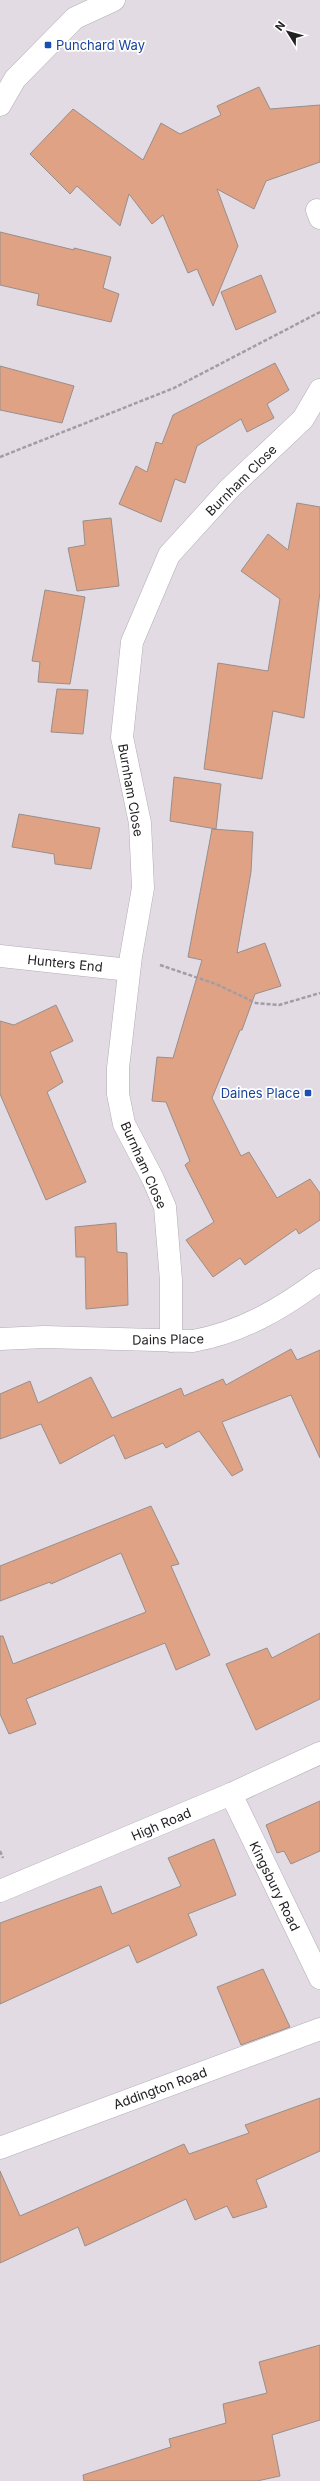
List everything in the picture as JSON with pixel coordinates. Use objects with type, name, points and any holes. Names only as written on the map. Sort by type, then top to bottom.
[{"type":"street","points":[[0,105],[15,79],[76,18],[114,0]]},
{"type":"street","name":"Burnham Close","points":[[171,1341],[171,1280],[165,1207],[153,1179],[124,1124],[118,1094],[118,1068],[130,963],[143,888],[140,822],[122,737],[132,642],[169,554],[229,488],[303,419],[320,390]]},
{"type":"street","name":"Hunters End","points":[[0,956],[130,963]]},
{"type":"street","name":"Dains Place","points":[[0,1339],[44,1337],[193,1341],[213,1338],[250,1325],[288,1303],[320,1280]]},
{"type":"street","name":"High Road","points":[[0,1891],[231,1794],[320,1753]]},
{"type":"street","name":"Kingsbury Road","points":[[231,1794],[320,1978]]},
{"type":"street","name":"Addington Road","points":[[0,2148],[320,2029]]},
{"type":"path","points":[[0,457],[174,388],[320,312]]},
{"type":"path","points":[[130,963],[216,984],[256,1003],[279,1005],[320,993]]},
{"type":"building","points":[[259,87],[270,109],[320,105],[320,162],[266,181],[254,209],[217,189],[238,246],[213,306],[197,269],[188,273],[163,215],[152,224],[129,194],[120,226],[77,186],[70,194],[30,154],[73,109],[143,160],[161,123],[180,134],[221,115],[217,106]]},
{"type":"building","points":[[0,232],[74,250],[74,248],[111,257],[103,288],[119,294],[111,322],[37,305],[39,294],[0,285]]},
{"type":"building","points":[[261,275],[276,312],[236,330],[221,292]]},
{"type":"building","points":[[275,363],[289,390],[267,404],[274,418],[247,432],[241,419],[197,446],[185,483],[175,479],[161,522],[119,504],[136,466],[147,472],[156,442],[162,444],[173,415]]},
{"type":"building","points":[[0,366],[74,386],[62,423],[0,410]]},
{"type":"building","points":[[297,503],[320,507],[320,592],[304,718],[273,711],[262,779],[204,769],[218,663],[268,671],[280,599],[241,571],[268,534],[288,550]]},
{"type":"building","points":[[111,518],[119,586],[77,591],[68,548],[85,545],[83,521]]},
{"type":"building","points":[[45,590],[85,597],[70,684],[38,682],[40,662],[32,661]]},
{"type":"building","points":[[57,689],[88,690],[83,734],[51,732]]},
{"type":"building","points":[[174,777],[221,784],[216,829],[170,821]]},
{"type":"building","points":[[19,814],[100,828],[91,869],[55,864],[54,854],[12,847]]},
{"type":"building","points":[[212,829],[253,832],[251,872],[237,953],[265,943],[281,986],[255,994],[242,1030],[240,1030],[212,1098],[241,1156],[249,1152],[277,1198],[310,1179],[320,1193],[320,1220],[299,1234],[296,1229],[245,1265],[240,1258],[213,1277],[186,1240],[214,1222],[185,1165],[190,1161],[166,1102],[152,1101],[157,1057],[173,1058],[202,960],[188,957]]},
{"type":"building","points":[[56,1005],[73,1041],[50,1052],[63,1082],[47,1092],[86,1182],[46,1200],[0,1094],[0,1021],[14,1025]]},
{"type":"building","points":[[116,1223],[117,1252],[127,1253],[128,1305],[86,1309],[85,1257],[76,1257],[75,1227]]},
{"type":"building","points":[[291,1349],[297,1360],[320,1350],[320,1458],[291,1395],[222,1422],[243,1470],[232,1476],[199,1431],[166,1448],[163,1443],[125,1459],[114,1435],[60,1464],[41,1424],[0,1439],[0,1394],[30,1381],[38,1403],[91,1377],[112,1418],[181,1388],[184,1396],[223,1379],[226,1385]]},
{"type":"building","points":[[151,1506],[179,1564],[171,1566],[210,1655],[176,1670],[165,1643],[26,1699],[36,1724],[9,1734],[0,1714],[0,1636],[3,1636],[13,1664],[146,1612],[121,1553],[51,1584],[50,1582],[0,1601],[0,1566]]},
{"type":"building","points":[[320,1633],[320,1699],[256,1730],[226,1664],[267,1648],[272,1658]]},
{"type":"building","points":[[320,1801],[320,1851],[291,1864],[284,1851],[277,1853],[266,1825]]},
{"type":"building","points":[[214,1839],[236,1895],[188,1914],[197,1935],[137,1963],[129,1945],[0,2004],[0,1923],[101,1886],[112,1914],[181,1886],[168,1858]]},
{"type":"building","points":[[263,1969],[290,2027],[241,2045],[217,1987]]},
{"type":"building","points":[[320,2098],[320,2151],[256,2180],[267,2207],[233,2218],[227,2206],[195,2220],[186,2199],[85,2246],[78,2227],[0,2263],[0,2171],[20,2216],[184,2144],[189,2154],[249,2133],[245,2125]]},
{"type":"building","points":[[320,2345],[320,2420],[272,2435],[280,2476],[257,2481],[84,2481],[83,2475],[171,2447],[169,2439],[226,2423],[223,2404],[267,2393],[259,2362]]},
{"type":"place","name":"Punchard Way","points":[[48,45]]},
{"type":"place","name":"Daines Place","points":[[308,1093]]}]
